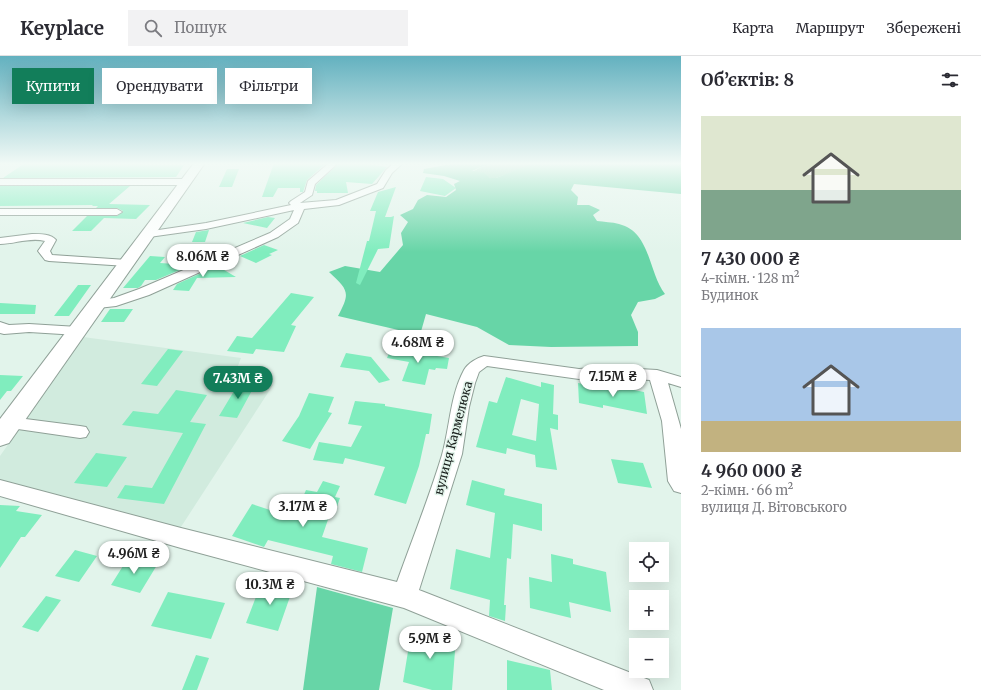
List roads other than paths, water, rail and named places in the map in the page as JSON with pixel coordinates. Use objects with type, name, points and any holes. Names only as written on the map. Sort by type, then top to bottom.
[{"type":"main road","points":[[5,430],[179,193]]},
{"type":"street","points":[[300,207],[294,203],[309,193]]},
{"type":"street","points":[[149,234],[206,226],[288,208],[336,203],[347,200],[362,193]]},
{"type":"street","points":[[98,304],[116,302],[144,292],[274,235],[294,222],[300,207]]},
{"type":"street","points":[[0,212],[117,212]]},
{"type":"street","points":[[0,241],[46,238],[51,240],[44,251],[48,258],[127,263]]},
{"type":"street","points":[[1,329],[34,328],[78,331]]},
{"type":"street","name":"вулиця Кармелюка","points":[[405,596],[452,454],[460,407],[472,370],[484,361],[579,374],[603,372],[657,375],[681,382]]},
{"type":"street","points":[[657,375],[671,421],[678,481],[681,486]]},
{"type":"street","points":[[5,430],[80,432]]},
{"type":"street","points":[[0,488],[181,538],[405,596],[639,690]]}]
